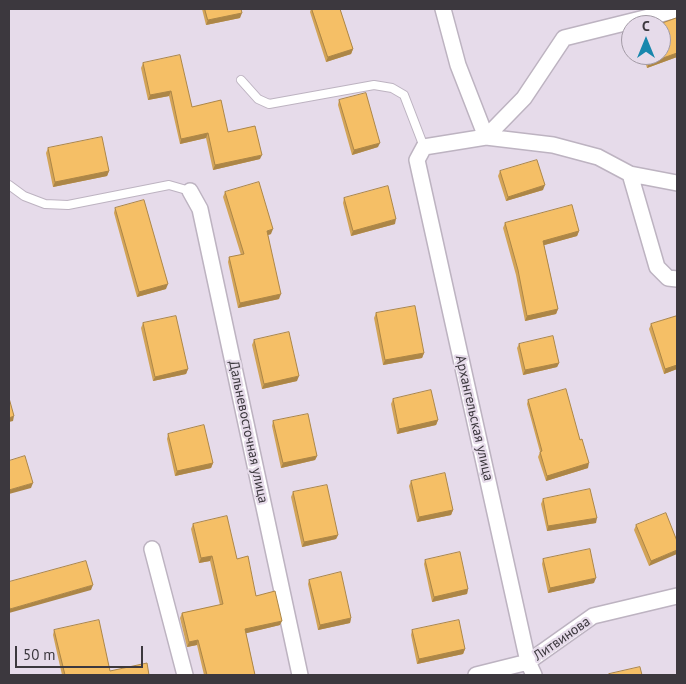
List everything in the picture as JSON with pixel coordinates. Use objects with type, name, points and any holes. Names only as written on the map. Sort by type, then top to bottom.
[{"type":"street","points":[[443,9],[458,65],[486,137]]},
{"type":"street","points":[[486,137],[524,98],[564,38],[677,10]]},
{"type":"street","points":[[420,153],[486,137],[553,145],[598,157],[630,174],[677,183]]},
{"type":"street","name":"Архангельская улица","points":[[420,153],[531,669]]},
{"type":"street","points":[[630,174],[657,267],[668,278],[677,279]]},
{"type":"street","name":"Дальневосточная улица","points":[[190,191],[200,209],[300,675]]},
{"type":"street","points":[[152,549],[185,675]]},
{"type":"street","name":"Литвинова","points":[[476,675],[531,669],[594,616],[677,596]]},
{"type":"lane","points":[[241,80],[258,99],[269,104],[374,85],[392,88],[404,95],[420,153]]},
{"type":"lane","points":[[9,185],[24,196],[45,204],[68,205],[169,185],[190,191]]},
{"type":"building","points":[[205,9],[241,9],[242,13],[208,20]]},
{"type":"building","points":[[312,9],[340,9],[353,49],[328,57]]},
{"type":"building","points":[[677,18],[677,53],[671,55],[671,20]]},
{"type":"building","points":[[180,55],[192,107],[221,100],[228,132],[255,126],[262,155],[215,165],[208,133],[181,139],[171,91],[150,95],[143,63]]},
{"type":"building","points":[[366,93],[380,143],[354,150],[339,100]]},
{"type":"building","points":[[102,137],[109,171],[55,182],[48,148]]},
{"type":"building","points":[[537,160],[545,185],[508,197],[500,171]]},
{"type":"building","points":[[259,182],[273,229],[267,231],[281,294],[240,303],[229,257],[244,254],[225,192]]},
{"type":"building","points":[[388,186],[396,219],[353,231],[344,198]]},
{"type":"building","points":[[144,200],[168,284],[139,292],[115,208]]},
{"type":"building","points":[[572,205],[579,231],[543,241],[558,309],[527,316],[518,270],[505,223]]},
{"type":"building","points":[[415,306],[424,353],[385,360],[376,313]]},
{"type":"building","points":[[176,316],[188,369],[155,377],[143,323]]},
{"type":"building","points":[[677,316],[677,365],[665,369],[651,324]]},
{"type":"building","points":[[289,332],[299,376],[264,384],[254,340]]},
{"type":"building","points":[[553,336],[559,363],[525,370],[519,344]]},
{"type":"building","points":[[566,389],[580,440],[582,439],[589,463],[547,476],[528,400]]},
{"type":"building","points":[[431,390],[438,420],[399,429],[393,399]]},
{"type":"building","points":[[9,398],[14,416],[9,418]]},
{"type":"building","points":[[308,414],[317,456],[283,463],[273,421]]},
{"type":"building","points":[[204,425],[213,463],[177,471],[168,434]]},
{"type":"building","points":[[25,456],[33,483],[9,490],[9,461]]},
{"type":"building","points":[[445,473],[453,510],[419,517],[411,481]]},
{"type":"building","points":[[327,485],[338,535],[304,542],[293,492]]},
{"type":"building","points":[[590,489],[597,518],[548,526],[543,499]]},
{"type":"building","points":[[666,513],[677,541],[677,550],[651,561],[636,525]]},
{"type":"building","points":[[227,516],[237,559],[248,556],[256,596],[275,591],[282,621],[245,629],[255,675],[207,675],[198,640],[189,642],[182,613],[223,604],[212,556],[201,558],[193,524]]},
{"type":"building","points":[[590,549],[596,578],[550,588],[543,559]]},
{"type":"building","points":[[460,552],[468,589],[434,597],[425,560]]},
{"type":"building","points":[[86,561],[93,585],[10,609],[9,582]]},
{"type":"building","points":[[341,572],[351,618],[320,625],[309,580]]},
{"type":"building","points":[[99,620],[110,671],[147,663],[149,675],[65,675],[54,630]]},
{"type":"building","points":[[459,620],[465,649],[419,659],[412,630]]},
{"type":"building","points":[[640,667],[642,675],[609,674]]}]
